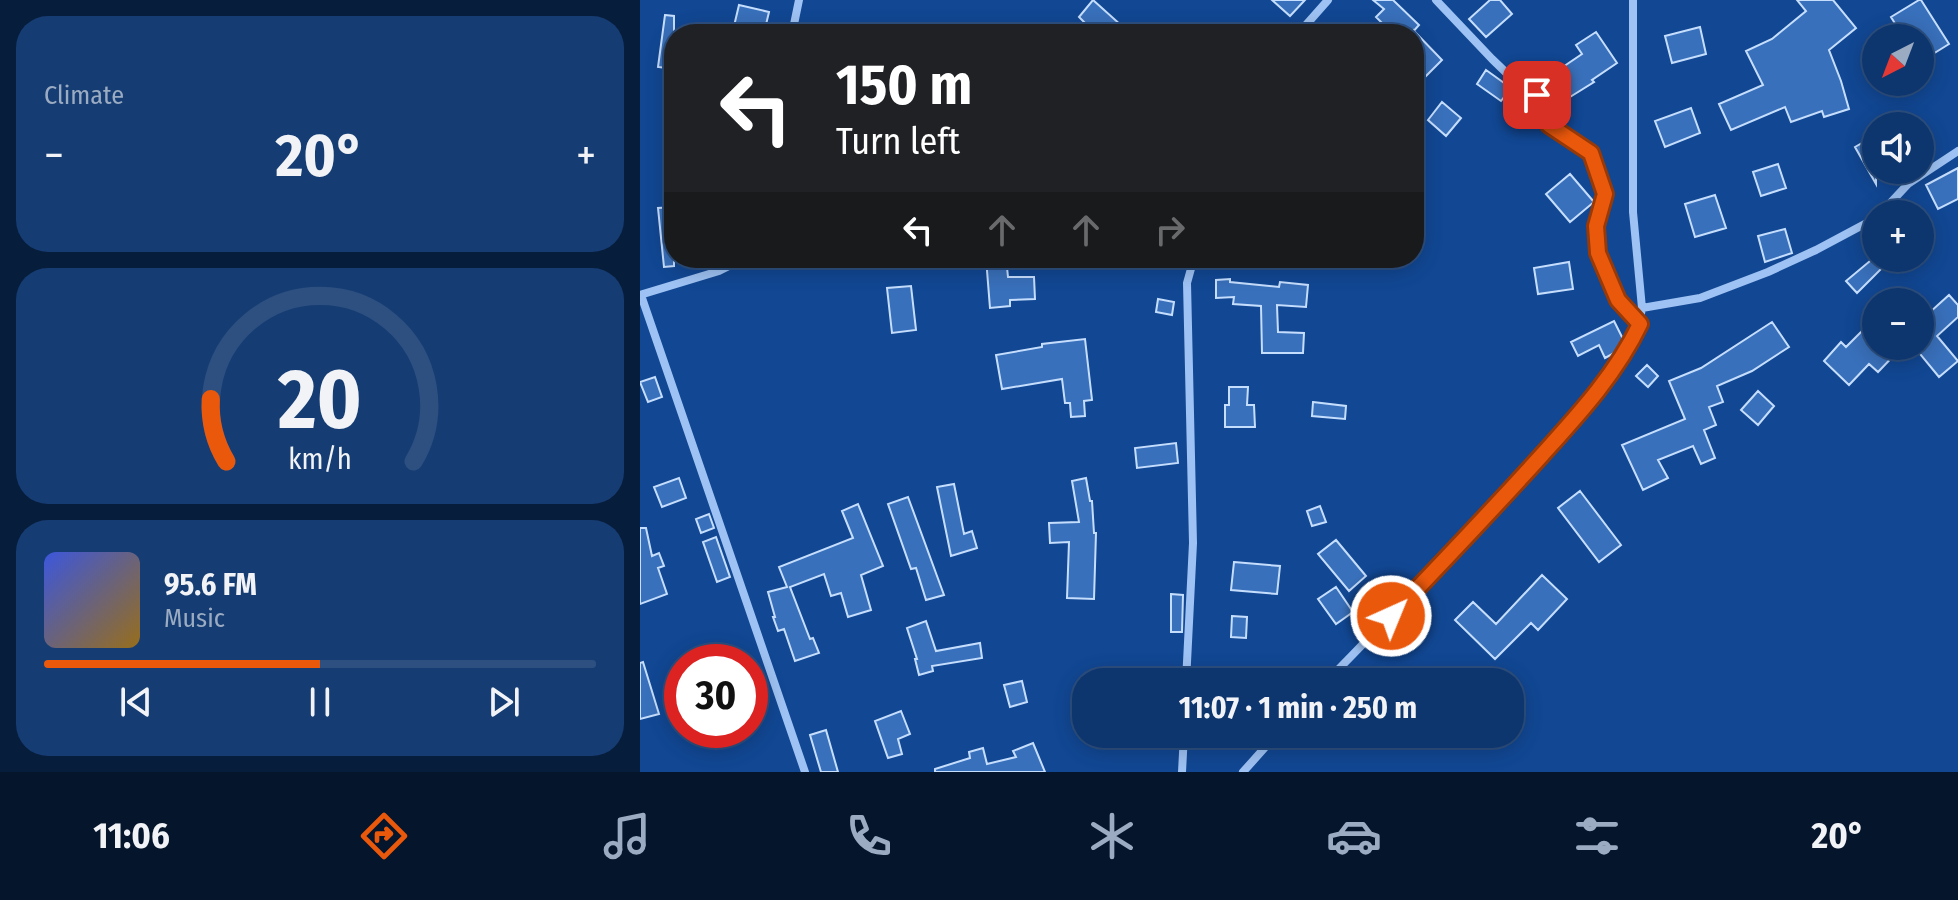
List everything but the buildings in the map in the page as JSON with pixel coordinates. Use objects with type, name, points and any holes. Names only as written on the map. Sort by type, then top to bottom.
[{"type":"street","points":[[794,24],[799,0]]},
{"type":"street","points":[[1307,24],[1328,0]]},
{"type":"street","points":[[1436,0],[1520,86],[1537,95],[1545,106],[1549,125],[1591,153],[1605,194],[1596,226],[1598,253],[1618,300],[1640,324]]},
{"type":"street","points":[[1340,668],[1456,549],[1578,415],[1613,370],[1640,324],[1642,308],[1633,212],[1633,0]]},
{"type":"street","points":[[1893,200],[1908,184],[1958,151]]},
{"type":"street","points":[[1642,308],[1700,298],[1768,272],[1862,225]]},
{"type":"street","points":[[725,268],[640,295],[805,772]]},
{"type":"street","points":[[1187,668],[1193,543],[1187,283],[1191,268]]},
{"type":"street","points":[[1182,772],[1183,748]]},
{"type":"street","points":[[1243,772],[1264,748]]},
{"type":"route","points":[[1391,616],[1578,415],[1613,370],[1640,324],[1618,300],[1598,253],[1596,226],[1605,194],[1591,153],[1549,125],[1545,106],[1537,95]]}]
